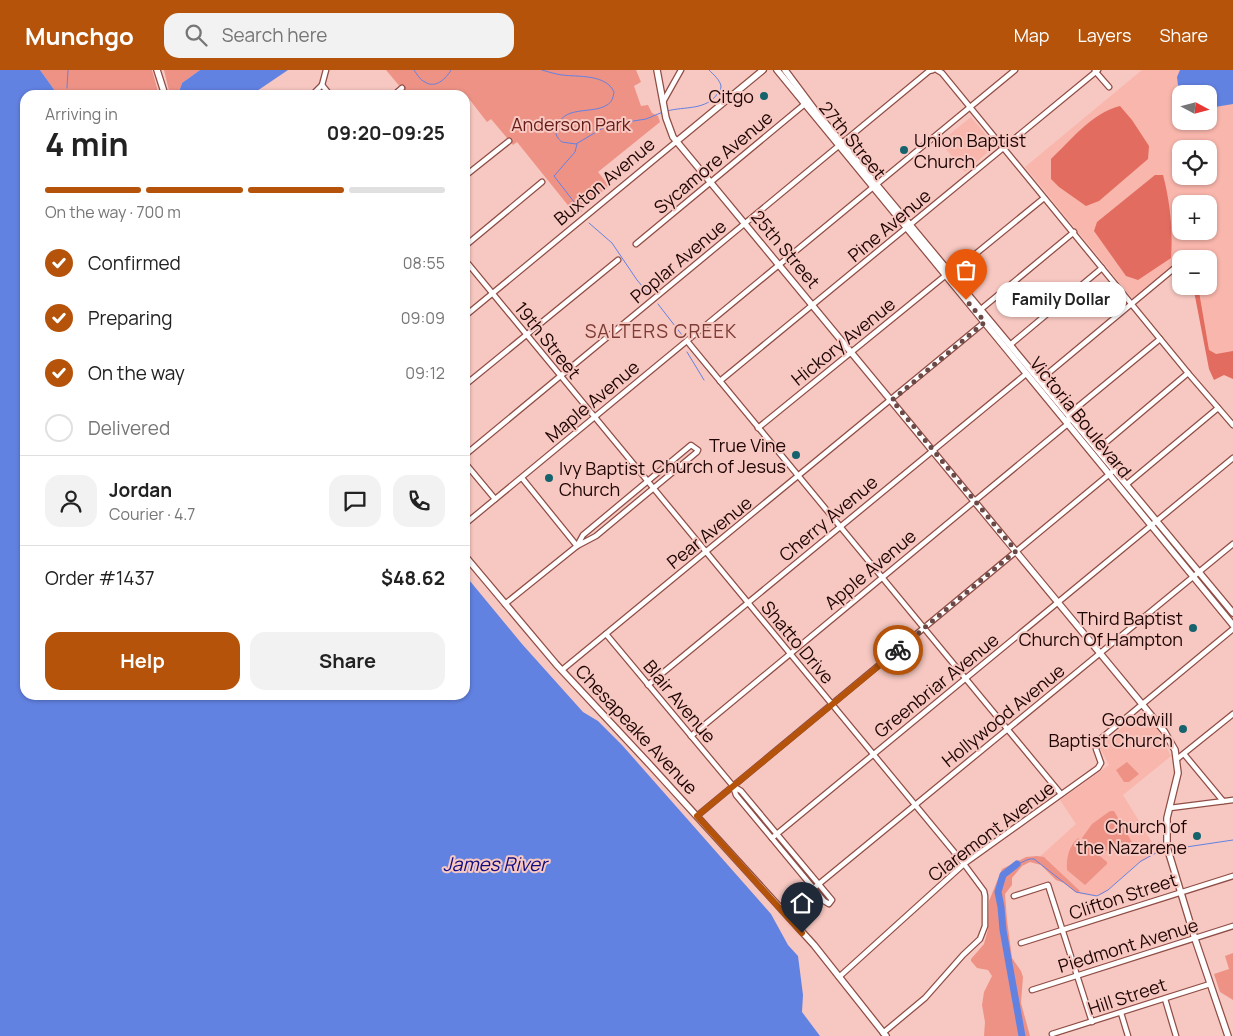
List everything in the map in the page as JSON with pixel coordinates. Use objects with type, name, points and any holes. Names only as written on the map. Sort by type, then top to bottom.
[{"type":"main road","points":[[157,70],[163,90]]},
{"type":"main road","name":"25th Street","points":[[657,70],[666,118],[671,132],[677,141],[1142,704],[1172,742],[1177,759]]},
{"type":"main road","name":"Buxton Avenue","points":[[677,141],[763,70]]},
{"type":"main road","name":"27th Street","points":[[777,70],[806,102],[908,227]]},
{"type":"main road","name":"27th Street","points":[[785,70],[795,82],[806,102]]},
{"type":"main road","points":[[792,70],[795,82]]},
{"type":"main road","name":"Victoria Boulevard","points":[[908,227],[979,311],[1026,374],[1233,625]]},
{"type":"main road","name":"Victoria Boulevard","points":[[987,321],[1069,414],[1233,614]]},
{"type":"main road","name":"Chesapeake Avenue","points":[[470,562],[562,670],[814,945],[884,1034]]},
{"type":"main road","points":[[1177,759],[1177,781],[1166,826],[1167,847],[1228,1036]]},
{"type":"street","points":[[317,90],[322,85],[326,70]]},
{"type":"street","points":[[663,104],[681,70]]},
{"type":"street","points":[[934,70],[942,73],[1188,373],[1233,425]]},
{"type":"street","name":"Poplar Avenue","points":[[470,451],[840,145],[934,70]]},
{"type":"street","name":"Maple Avenue","points":[[470,520],[1015,70]]},
{"type":"street","points":[[1096,71],[1109,87]]},
{"type":"street","name":"Pine Avenue","points":[[720,381],[1096,71]]},
{"type":"street","points":[[322,85],[326,90]]},
{"type":"street","name":"Sycamore Avenue","points":[[636,244],[806,102]]},
{"type":"street","points":[[470,172],[508,141]]},
{"type":"street","name":"Buxton Avenue","points":[[470,312],[677,141]]},
{"type":"street","points":[[470,242],[542,182]]},
{"type":"street","name":"Hickory Avenue","points":[[758,428],[1044,198]]},
{"type":"street","points":[[979,311],[1074,232]]},
{"type":"street","points":[[470,381],[618,260]]},
{"type":"street","name":"19th Street","points":[[470,266],[707,552]]},
{"type":"street","points":[[1010,345],[1102,268]]},
{"type":"street","points":[[1040,380],[1172,270]]},
{"type":"street","name":"Pear Avenue","points":[[562,670],[987,321]]},
{"type":"street","points":[[1068,424],[1069,414],[1160,339]]},
{"type":"street","points":[[687,341],[1061,794]]},
{"type":"street","points":[[1098,449],[1188,373]]},
{"type":"street","name":"Cherry Avenue","points":[[648,685],[1026,374]]},
{"type":"street","points":[[1127,484],[1218,408]]},
{"type":"street","name":"Apple Avenue","points":[[691,736],[1068,424]]},
{"type":"street","points":[[505,604],[577,546],[596,536],[698,450],[691,445],[583,535],[577,546]]},
{"type":"street","name":"Greenbriar Avenue","points":[[772,838],[1233,458]]},
{"type":"street","points":[[470,469],[495,499]]},
{"type":"street","points":[[697,816],[1115,470]]},
{"type":"street","points":[[522,478],[577,546]]},
{"type":"street","points":[[613,510],[620,516]]},
{"type":"street","name":"Hollywood Avenue","points":[[814,888],[1233,544]]},
{"type":"street","name":"Shatto Drive","points":[[707,552],[747,603],[964,864],[984,893],[985,926],[982,936],[925,998],[884,1034]]},
{"type":"street","points":[[1142,704],[1233,629]]},
{"type":"street","name":"Blair Avenue","points":[[606,634],[733,786],[742,791],[832,900],[830,904],[824,901],[736,795],[733,786]]},
{"type":"street","name":"Claremont Avenue","points":[[839,977],[964,864],[1099,766],[1101,760],[1096,749],[1097,743],[1142,704]]},
{"type":"street","points":[[1177,759],[1233,714]]},
{"type":"street","points":[[1184,754],[1223,801]]},
{"type":"street","points":[[1170,808],[1233,800]]},
{"type":"street","name":"Clifton Street","points":[[1021,943],[1233,876]]},
{"type":"street","points":[[1014,896],[1048,885],[1092,1022]]},
{"type":"street","name":"Piedmont Avenue","points":[[1032,990],[1233,926]]},
{"type":"street","name":"Hill Street","points":[[1052,1034],[1210,984]]},
{"type":"street","points":[[1165,999],[1176,1036]]},
{"type":"street","points":[[1121,1013],[1128,1036]]},
{"type":"shaded area","points":[[1142,70],[1233,70],[1233,379],[1209,364],[1197,295],[1217,295],[1217,250],[1172,250],[1172,268],[1133,299],[1025,167]]},
{"type":"shaded area","points":[[1120,106],[1149,146],[1148,159],[1099,201],[1086,206],[1051,179],[1051,159],[1091,121]]},
{"type":"shaded area","points":[[971,117],[995,146],[965,172],[940,142]]},
{"type":"shaded area","points":[[1155,175],[1163,175],[1167,195],[1171,227],[1171,258],[1138,280],[1126,276],[1094,231],[1097,222]]},
{"type":"shaded area","points":[[1195,295],[1200,295],[1209,350],[1216,354],[1233,351],[1233,379],[1224,375],[1214,380],[1209,369]]},
{"type":"shaded area","points":[[1142,712],[1158,730],[1171,756],[1123,795],[1158,852],[1136,865],[1103,894],[1094,896],[1080,894],[1036,860],[1076,824],[1060,800],[1109,765],[1099,746]]},
{"type":"green space","points":[[40,70],[152,70],[158,90],[54,90]]},
{"type":"green space","points":[[164,70],[200,70],[182,83],[180,90],[169,90]]},
{"type":"green space","name":"Anderson Park","points":[[386,70],[636,70],[641,82],[634,86],[641,106],[648,105],[652,113],[658,116],[660,122],[598,172],[609,186],[575,214],[517,142],[513,145],[491,119],[487,122],[470,100],[470,90],[403,90]]},
{"type":"green space","points":[[1127,762],[1139,774],[1129,782],[1124,782],[1116,770]]},
{"type":"green space","points":[[1110,811],[1114,811],[1133,844],[1127,848],[1107,851],[1094,847],[1082,838],[1092,824]]},
{"type":"green space","points":[[1078,838],[1107,862],[1085,885],[1067,870],[1069,852]]},
{"type":"green space","points":[[1026,857],[1044,857],[1080,891],[1077,893],[1064,883],[1056,880],[1041,865],[1030,862],[1022,866],[1012,878],[1012,885],[1005,894],[1007,920],[1012,958],[1023,977],[1021,1003],[1030,1036],[984,1036],[985,1022],[982,1005],[984,992],[992,976],[988,970],[977,968],[971,959],[984,944],[988,929],[989,901],[1002,869]]},
{"type":"green space","points":[[1233,953],[1233,1000],[1220,992],[1214,974],[1229,969],[1225,956]]},
{"type":"water","name":"James River","points":[[0,70],[40,70],[54,90],[20,90],[20,700],[470,700],[470,581],[522,644],[583,712],[598,721],[622,745],[771,914],[788,945],[798,956],[803,995],[802,1012],[820,1036],[0,1036]]},
{"type":"water","points":[[200,70],[288,70],[258,90],[180,90],[182,83]]},
{"type":"water","points":[[1180,70],[1233,70],[1233,104],[1218,106],[1218,85],[1178,85],[1177,77]]},
{"type":"waterway","points":[[67,88],[68,70]]},
{"type":"waterway","name":"SALTERS CREEK","points":[[414,70],[422,80],[429,84],[440,82],[451,70]]},
{"type":"waterway","name":"SALTERS CREEK","points":[[542,70],[559,75],[598,79],[610,86],[614,92],[610,103],[601,108],[578,111],[565,116],[556,129],[557,137],[562,142],[576,144],[608,125],[646,119],[663,112]]},
{"type":"waterway","name":"SALTERS CREEK","points":[[667,111],[695,107],[708,103],[713,99],[720,91],[721,86],[718,79],[709,70]]},
{"type":"waterway","points":[[577,144],[575,152],[554,176],[581,211]]},
{"type":"waterway","points":[[589,223],[612,243],[648,293]]},
{"type":"waterway","points":[[658,304],[682,335]]},
{"type":"waterway","points":[[687,352],[704,380]]},
{"type":"waterway","points":[[1173,849],[1233,840]]},
{"type":"waterway","points":[[1017,864],[1034,859],[1076,892],[1097,896],[1108,890],[1141,861],[1158,852]]},
{"type":"waterway","points":[[1017,864],[1003,875],[998,892],[1022,1036]]},
{"type":"way so far","points":[[898,650],[1016,551],[892,400],[985,322],[966,300]]},
{"type":"place","name":"Citgo","points":[[764,96]]},
{"type":"place","name":"Union Baptist Church","points":[[904,150]]},
{"type":"place","name":"Family Dollar","points":[[966,300]]},
{"type":"place","name":"True Vine Church of Jesus","points":[[796,455]]},
{"type":"place","name":"Ivy Baptist Church","points":[[549,478]]},
{"type":"place","name":"Third Baptist Church Of Hampton","points":[[1193,628]]},
{"type":"place","name":"Goodwill Baptist Church","points":[[1183,729]]},
{"type":"place","name":"Church of the Nazarene","points":[[1197,836]]},
{"type":"district","name":"SALTERS CREEK","points":[[661,331]]},
{"type":"route","points":[[802,933],[697,816],[898,650]]}]
